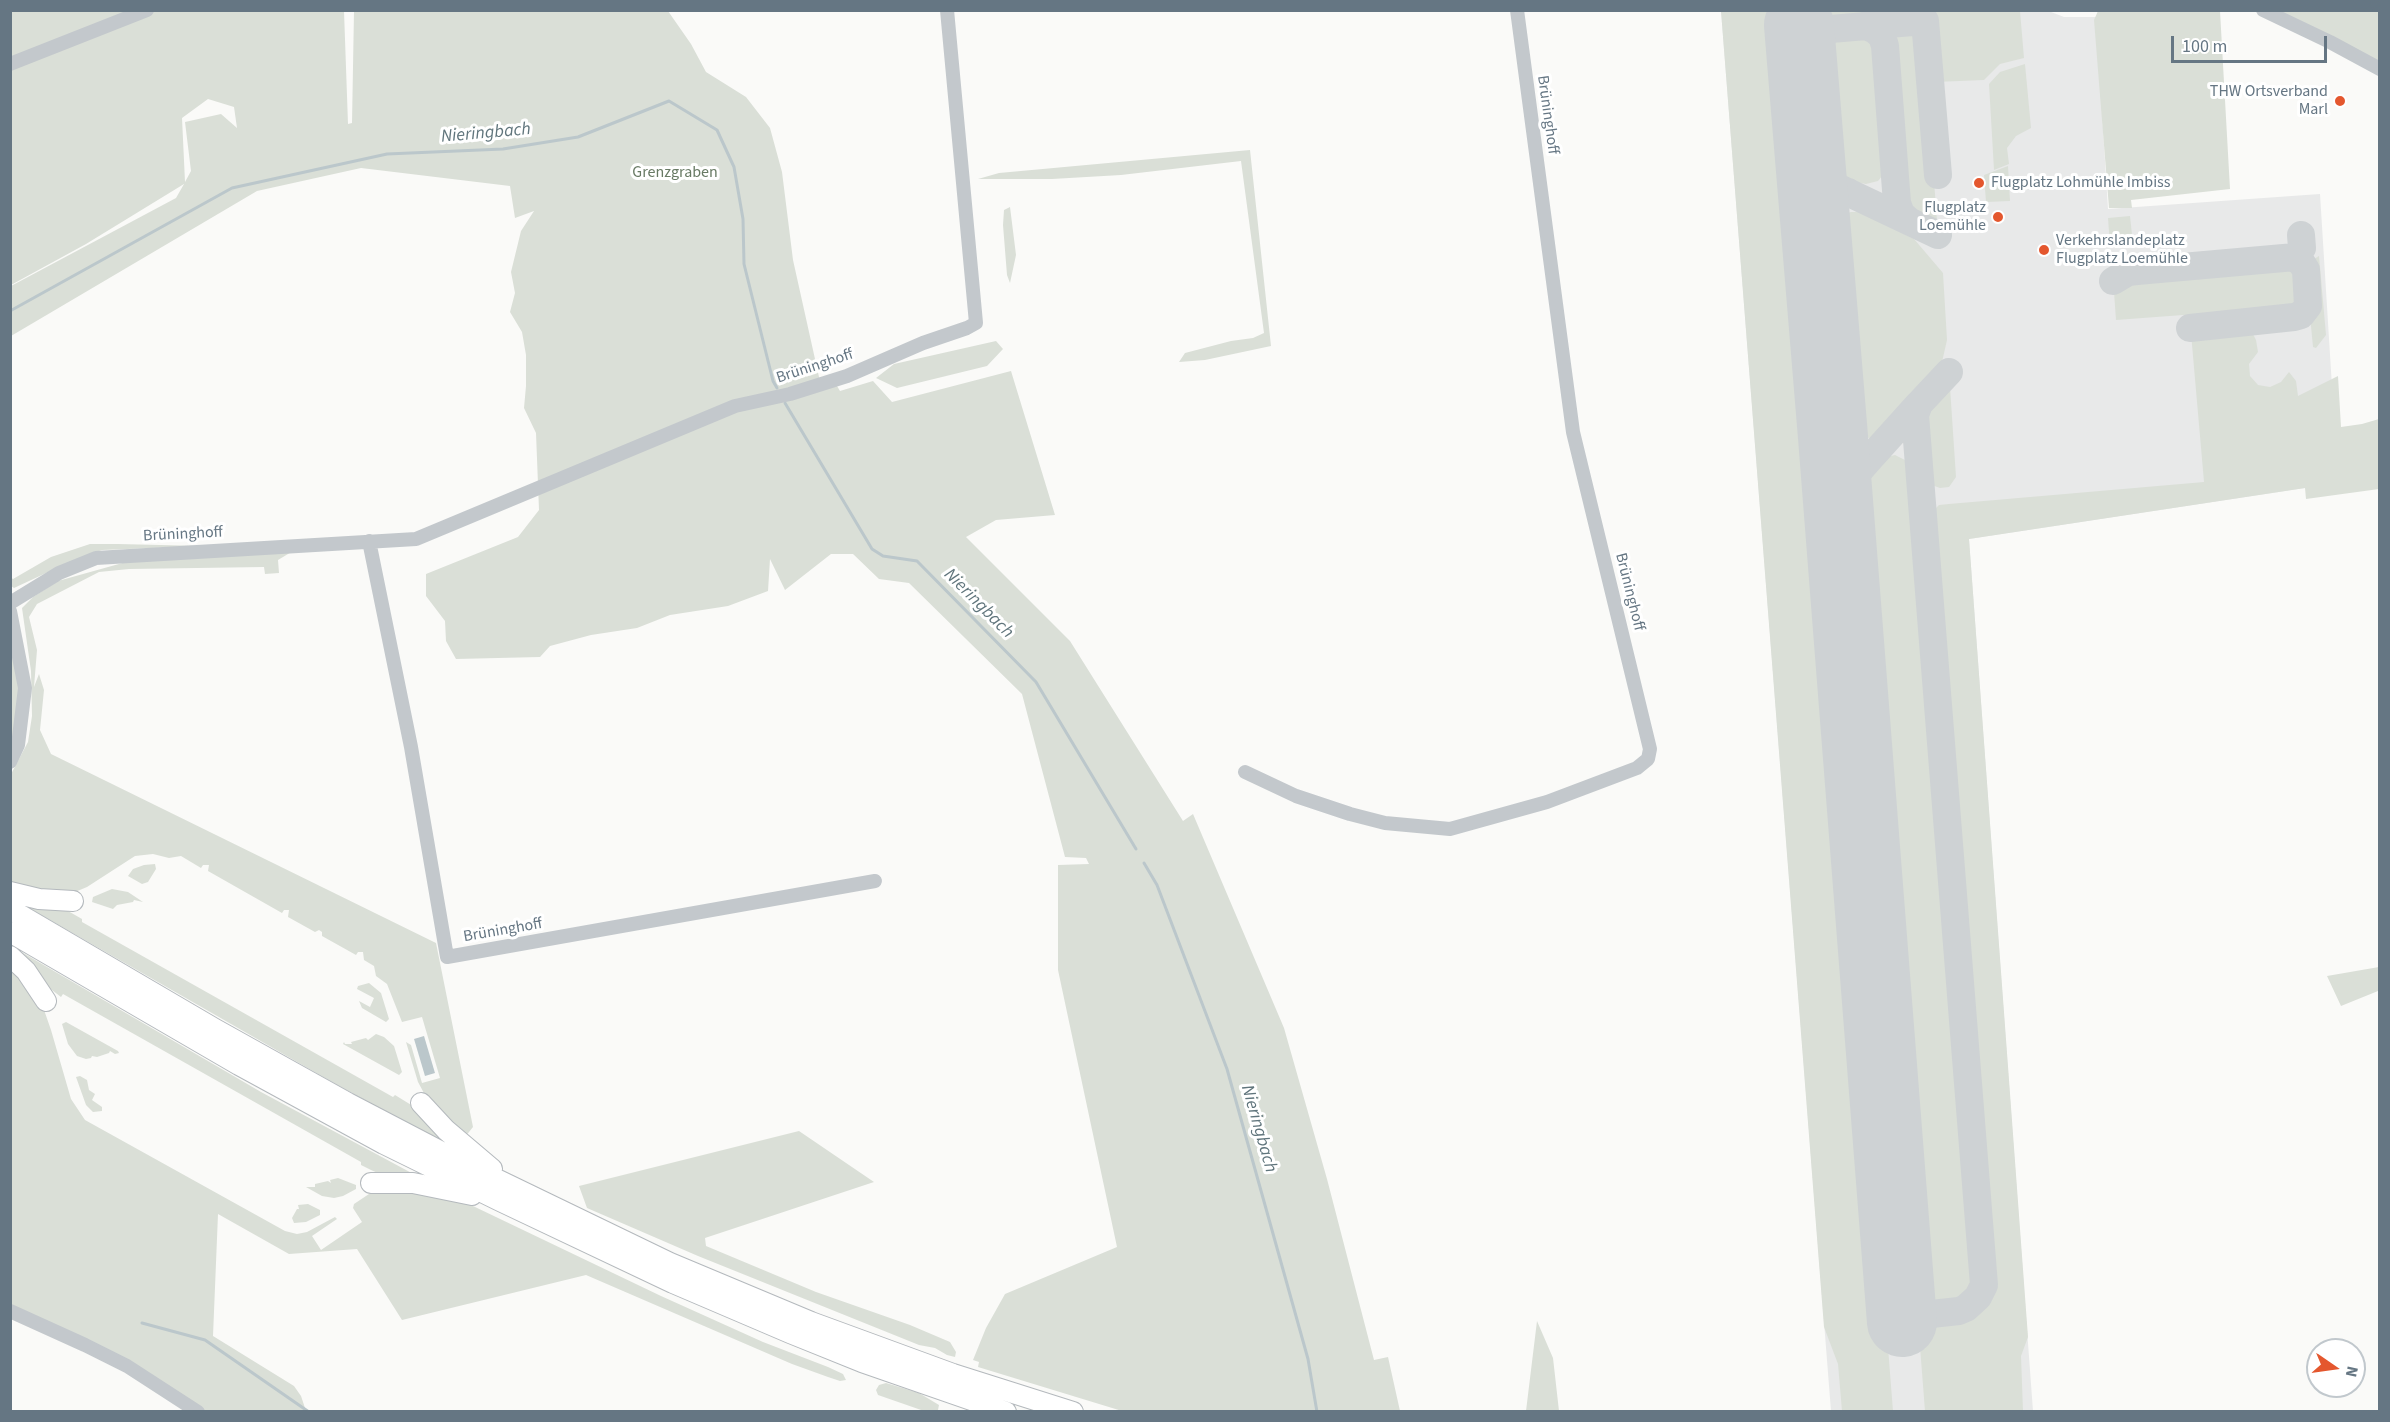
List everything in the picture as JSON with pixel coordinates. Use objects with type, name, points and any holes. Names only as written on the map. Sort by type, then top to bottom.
[{"type":"highway","points":[[10,891],[39,899],[73,901]]},
{"type":"highway","points":[[10,909],[215,1029],[348,1103],[520,1191],[670,1263],[811,1322],[944,1371],[1072,1412]]},
{"type":"highway","points":[[10,932],[291,1093],[384,1144],[500,1201],[672,1283],[790,1333],[862,1362],[1006,1412]]},
{"type":"highway","points":[[10,956],[26,971],[46,1000]]},
{"type":"highway","points":[[420,1103],[446,1130],[520,1191]]},
{"type":"highway","points":[[370,1183],[413,1183],[500,1201]]},
{"type":"street","points":[[10,64],[147,10]]},
{"type":"street","name":"Brüninghoff","points":[[10,603],[59,573],[96,558],[416,539],[735,406],[790,394],[847,376],[976,323],[947,10]]},
{"type":"street","name":"Brüninghoff","points":[[1245,772],[1296,796],[1350,814],[1385,823],[1450,829],[1547,802],[1638,768],[1648,759],[1650,748],[1570,413],[1517,10]]},
{"type":"street","points":[[2263,10],[2330,42],[2379,69]]},
{"type":"street","name":"Brüninghoff","points":[[369,541],[411,747],[447,957],[875,881]]},
{"type":"street","points":[[10,611],[25,688],[18,745],[10,762]]},
{"type":"street","points":[[10,1311],[127,1366],[198,1412]]},
{"type":"shaded area","points":[[2046,10],[2064,17],[2096,17],[2108,209],[2320,194],[2338,483],[1969,539],[2033,1411],[1831,1411],[1721,11]]},
{"type":"shaded area","points":[[424,1036],[435,1073],[425,1076],[414,1039]]},
{"type":"green space","points":[[1921,10],[1918,15],[1815,24],[1814,11]]},
{"type":"green space","name":"Grenzgraben","points":[[10,11],[344,11],[348,124],[352,123],[354,11],[668,11],[691,44],[706,72],[746,97],[770,128],[782,172],[793,260],[821,386],[834,381],[840,391],[873,381],[892,402],[1011,371],[1055,515],[996,520],[966,537],[1070,641],[1183,821],[1193,814],[1284,1028],[1327,1179],[1374,1360],[1388,1357],[1400,1411],[1122,1411],[978,1367],[979,1362],[973,1360],[986,1328],[1005,1294],[1117,1247],[1058,970],[1058,865],[1089,864],[1086,858],[1065,857],[1022,694],[909,583],[879,579],[853,554],[831,554],[785,590],[770,559],[768,591],[728,606],[670,615],[637,628],[591,635],[550,646],[540,657],[456,659],[446,641],[445,621],[426,596],[426,574],[518,537],[539,510],[536,433],[524,408],[526,355],[522,332],[510,312],[515,293],[511,272],[521,231],[534,211],[515,218],[510,186],[361,168],[257,191],[11,336],[11,286],[176,198],[184,184],[86,244],[11,285]],"holes":[[[208,99],[234,107],[237,128],[221,114],[185,122],[191,171],[185,182],[182,118]]]},
{"type":"green space","points":[[1721,11],[1783,11],[1893,1411],[1842,1411],[1838,1364],[1824,1327]]},
{"type":"green space","points":[[1927,11],[2020,11],[2024,58],[2000,64],[1984,80],[1935,82]]},
{"type":"green space","points":[[2098,11],[2220,11],[2230,189],[2131,200],[2132,208],[2109,208],[2094,20]]},
{"type":"green space","points":[[2274,11],[2379,11],[2379,61]]},
{"type":"green space","points":[[1917,27],[1923,33],[1937,221],[1911,208],[1905,203],[1902,194],[1890,35],[1895,29]]},
{"type":"green space","points":[[1858,33],[1873,40],[1880,55],[1888,159],[1878,181],[1866,184],[1855,182],[1835,173],[1828,167],[1817,59],[1819,50],[1830,36]]},
{"type":"green space","points":[[2025,64],[2031,128],[2016,136],[2007,148],[2009,164],[1994,170],[1989,84],[2000,72]]},
{"type":"green space","points":[[1250,150],[1271,346],[1205,360],[1179,362],[1185,353],[1231,341],[1253,338],[1264,333],[1241,161],[1121,175],[1052,179],[978,179],[999,173]]},
{"type":"green space","points":[[2008,166],[2010,201],[1986,202],[1984,175]]},
{"type":"green space","points":[[1010,207],[1016,255],[1010,283],[1007,275],[1003,225],[1004,210]]},
{"type":"green space","points":[[1861,212],[1914,239],[1943,273],[1947,340],[1942,362],[1932,382],[1887,431],[1871,438],[1859,437],[1847,427],[1831,233],[1834,223],[1841,215]]},
{"type":"green space","points":[[2130,216],[2133,244],[2110,246],[2108,218]]},
{"type":"green space","points":[[2319,256],[2326,335],[2316,348],[2313,347],[2310,316],[2315,310],[2311,265]]},
{"type":"green space","points":[[2289,267],[2299,273],[2302,298],[2300,307],[2292,311],[2190,321],[2183,315],[2116,320],[2114,292],[2132,281]]},
{"type":"green space","points":[[2245,328],[2251,330],[2256,340],[2258,352],[2249,364],[2250,376],[2258,385],[2270,387],[2281,382],[2289,372],[2296,381],[2298,396],[2338,376],[2341,427],[2379,419],[2379,489],[2306,499],[2305,488],[1969,539],[2028,1337],[2021,1356],[2023,1411],[1925,1411],[1918,1321],[1957,1317],[1970,1312],[1987,1296],[1990,1280],[1929,520],[1931,513],[1939,505],[2204,482],[2191,333]]},
{"type":"green space","points":[[996,341],[1003,349],[987,366],[897,388],[876,378],[894,364]]},
{"type":"green space","points":[[1946,384],[1950,387],[1956,477],[1949,487],[1940,488],[1929,484],[1927,478],[1921,416],[1925,407]]},
{"type":"green space","points":[[1895,455],[1907,461],[1914,477],[1978,1274],[1978,1283],[1968,1299],[1960,1305],[1940,1307],[1923,1299],[1915,1281],[1852,494],[1855,484],[1878,459]]},
{"type":"green space","points":[[90,544],[203,546],[102,550],[74,560],[14,588],[11,586],[10,577],[13,579],[51,557]]},
{"type":"green space","points":[[293,551],[278,560],[279,573],[265,574],[264,567],[129,569],[99,572],[37,604],[29,617],[37,650],[34,687],[39,674],[44,690],[40,730],[51,754],[436,943],[473,1127],[465,1137],[425,1095],[418,1082],[406,1042],[411,1045],[422,1083],[440,1078],[422,1017],[402,1022],[387,984],[376,976],[374,966],[364,960],[363,952],[358,952],[356,955],[322,936],[319,930],[315,932],[288,917],[289,910],[284,910],[282,913],[208,871],[209,865],[203,865],[201,868],[181,856],[169,858],[153,854],[135,856],[87,887],[75,892],[49,893],[11,883],[10,776],[28,742],[32,716],[31,671],[22,608],[33,597],[58,581],[126,562]]},
{"type":"green space","points":[[10,621],[22,687],[10,754]]},
{"type":"green space","points":[[155,864],[156,869],[148,882],[142,884],[128,876],[133,869]]},
{"type":"green space","points":[[112,889],[128,892],[143,902],[134,900],[117,905],[113,909],[92,902],[93,897]]},
{"type":"green space","points":[[22,904],[53,906],[68,911],[82,919],[82,922],[393,1097],[395,1095],[421,1111],[454,1148],[339,1086]]},
{"type":"green space","points":[[18,950],[261,1092],[419,1177],[380,1174],[361,1165],[361,1162],[63,994],[61,997],[48,987],[16,952]]},
{"type":"green space","points":[[11,963],[43,1007],[71,1099],[85,1120],[285,1231],[297,1234],[307,1232],[335,1217],[337,1219],[312,1236],[321,1250],[362,1222],[353,1208],[354,1204],[372,1192],[385,1189],[450,1195],[661,1296],[763,1342],[843,1374],[846,1380],[840,1381],[792,1364],[586,1275],[402,1320],[357,1249],[289,1254],[218,1214],[213,1336],[294,1386],[301,1396],[306,1411],[204,1411],[11,1306]]},
{"type":"green space","points":[[2379,967],[2379,993],[2378,991],[2341,1006],[2327,976]]},
{"type":"green space","points":[[369,983],[381,993],[389,1019],[386,1022],[362,1008],[359,1001],[370,1007],[374,998],[357,989],[358,986]]},
{"type":"green space","points":[[66,1022],[119,1053],[115,1054],[110,1051],[86,1059],[77,1056],[68,1044],[62,1024]]},
{"type":"green space","points":[[376,1034],[384,1037],[394,1046],[402,1072],[399,1075],[343,1044],[344,1042],[352,1044],[351,1042],[366,1038],[368,1040]]},
{"type":"green space","points":[[80,1076],[87,1080],[89,1090],[95,1094],[92,1100],[102,1107],[102,1111],[93,1112],[86,1105],[76,1077]]},
{"type":"green space","points":[[799,1131],[874,1182],[705,1238],[706,1246],[816,1292],[910,1325],[950,1342],[956,1352],[955,1357],[935,1348],[919,1345],[698,1256],[587,1208],[579,1186]]},
{"type":"green space","points":[[338,1178],[356,1185],[356,1189],[334,1198],[322,1196],[306,1187],[315,1187],[315,1184],[328,1181],[331,1183],[330,1180]]},
{"type":"green space","points":[[308,1204],[320,1210],[320,1215],[306,1222],[294,1223],[292,1218],[299,1209],[298,1205]]},
{"type":"green space","points":[[1537,1321],[1553,1358],[1559,1411],[1526,1411]]},
{"type":"green space","points":[[886,1383],[919,1393],[939,1405],[938,1410],[924,1411],[878,1395],[876,1390],[879,1385]]},
{"type":"waterway","name":"Nieringbach","points":[[10,311],[232,188],[387,154],[503,149],[578,137],[669,101],[717,130],[734,167],[743,219],[744,264],[773,381],[777,388]]},
{"type":"waterway","name":"Nieringbach","points":[[785,403],[872,549],[883,556],[917,561],[1036,682],[1136,849]]},
{"type":"waterway","name":"Nieringbach","points":[[1144,863],[1157,885],[1227,1069],[1308,1359],[1317,1412]]},
{"type":"waterway","points":[[142,1323],[205,1340],[309,1412]]},
{"type":"taxiway","points":[[1863,26],[1925,21],[1938,175]]},
{"type":"taxiway","points":[[1802,63],[1805,41],[1819,30],[1866,26],[1882,36],[1885,46],[1897,203],[1901,214],[1909,221]]},
{"type":"taxiway","points":[[1810,161],[1814,172],[1822,180],[1938,235]]},
{"type":"taxiway","points":[[1815,224],[1816,210],[1825,196],[1838,191],[1848,192]]},
{"type":"taxiway","points":[[2113,281],[2128,272],[2295,257],[2302,248],[2301,235]]},
{"type":"taxiway","points":[[2190,328],[2301,315],[2308,306],[2306,270],[2301,262],[2292,257]]},
{"type":"taxiway","points":[[1900,1291],[1903,1300],[1912,1310],[1931,1314],[1966,1308],[1978,1297],[1984,1285],[1915,415],[1919,404],[1949,372]]},
{"type":"taxiway","points":[[1833,437],[1838,451],[1843,456],[1849,460],[1865,460],[1873,455],[1919,404]]},
{"type":"taxiway","points":[[1839,504],[1843,489],[1873,455]]},
{"type":"runway","points":[[1799,25],[1902,1322]]},
{"type":"place","name":"THW Ortsverband Marl","points":[[2340,101]]},
{"type":"place","name":"Flugplatz Lohmühle Imbiss","points":[[1979,183]]},
{"type":"place","name":"Flugplatz Loemühle","points":[[1998,217]]},
{"type":"place","name":"Verkehrslandeplatz Flugplatz Loemühle","points":[[2044,250]]}]
